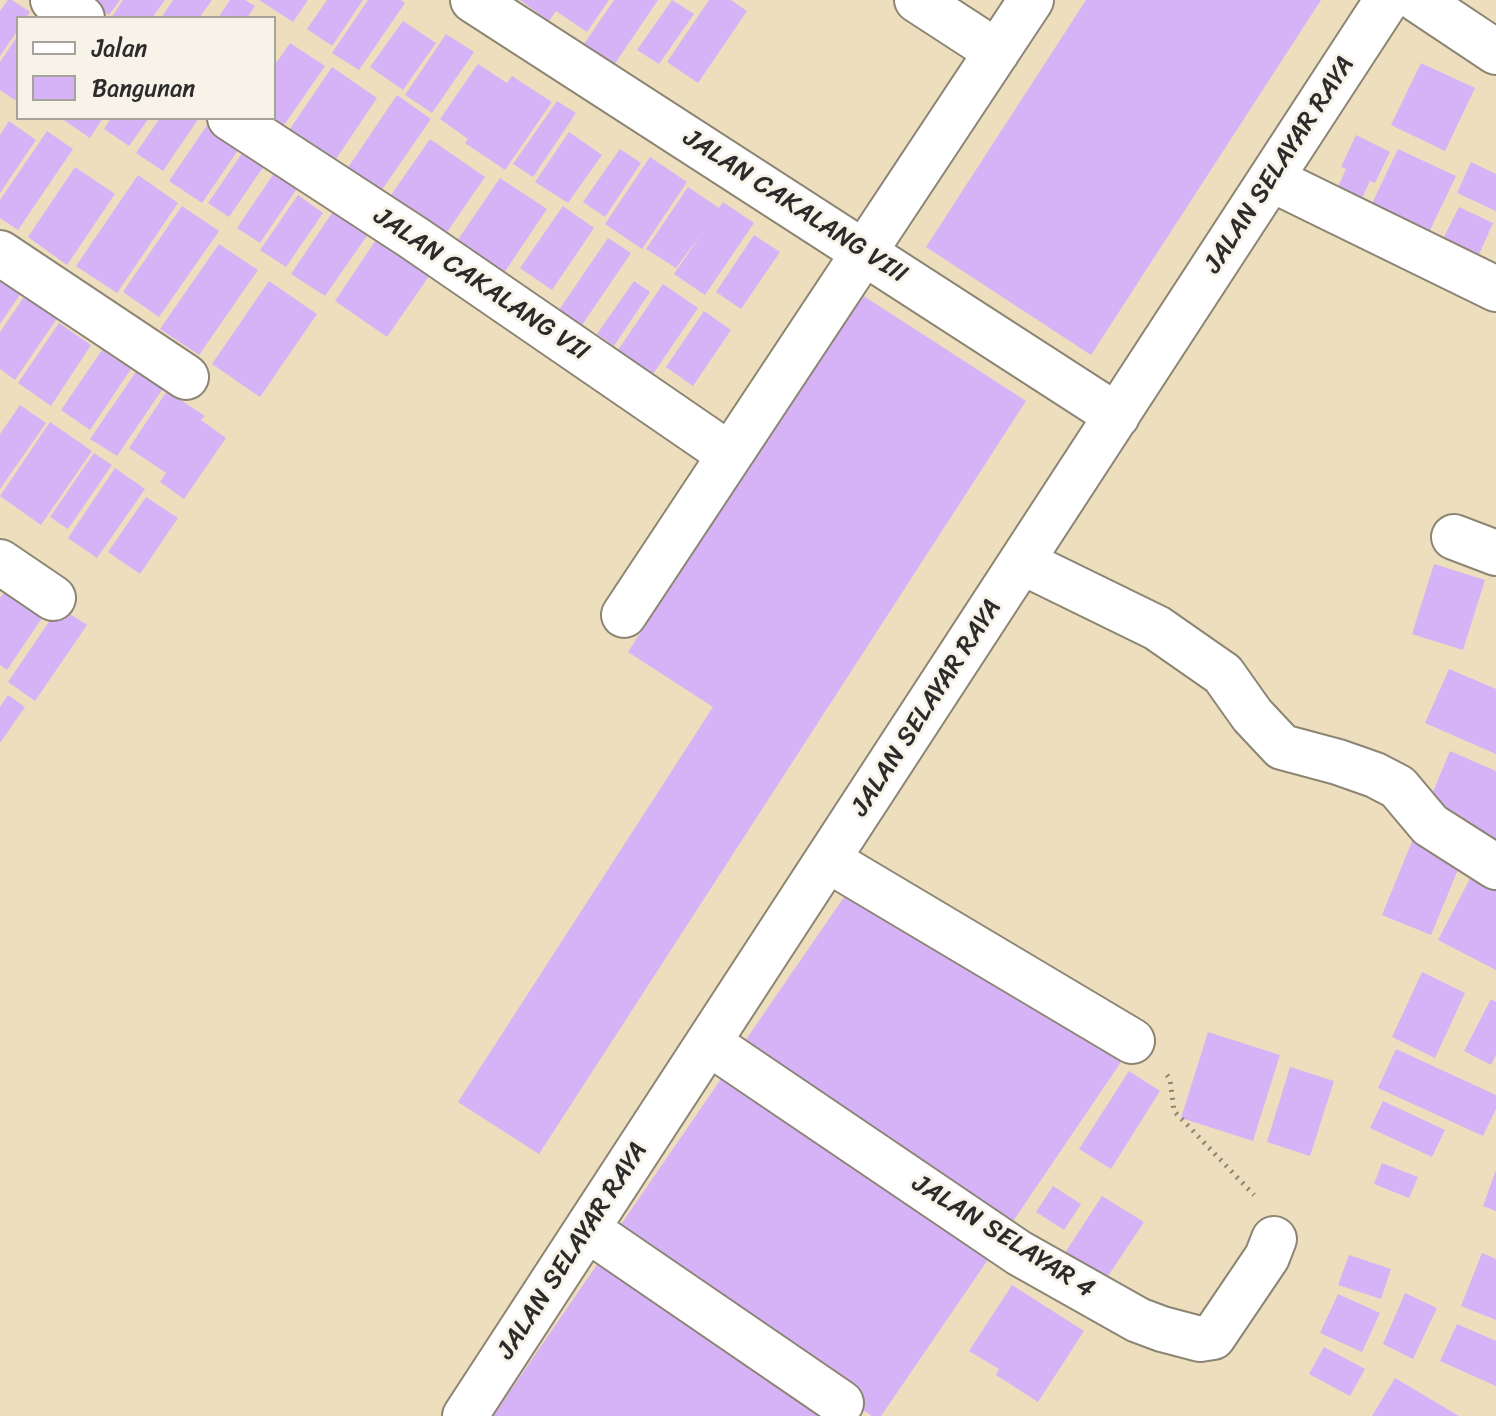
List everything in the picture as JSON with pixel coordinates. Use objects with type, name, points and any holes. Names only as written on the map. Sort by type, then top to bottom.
[{"type":"street","points":[[53,0],[79,16]]},
{"type":"street","name":"JALAN CAKALANG VIII","points":[[473,0],[1117,416]]},
{"type":"street","points":[[917,0],[997,52]]},
{"type":"street","points":[[624,615],[1031,0]]},
{"type":"street","name":"JALAN SELAYAR RAYA","points":[[465,1416],[1387,0]]},
{"type":"street","points":[[1418,0],[1496,52]]},
{"type":"street","name":"JALAN CAKALANG VII","points":[[233,120],[414,238],[730,455]]},
{"type":"street","points":[[1271,179],[1496,289]]},
{"type":"street","points":[[0,253],[186,377]]},
{"type":"street","points":[[1454,537],[1496,553]]},
{"type":"street","points":[[0,562],[53,598]]},
{"type":"street","points":[[1022,562],[1157,628],[1223,674],[1252,715],[1282,747],[1350,766],[1398,787],[1430,825],[1496,867]]},
{"type":"street","points":[[828,860],[1132,1041]]},
{"type":"street","name":"JALAN SELAYAR 4","points":[[709,1043],[1019,1253],[1138,1320],[1162,1329],[1200,1339],[1213,1337],[1267,1257],[1274,1239]]},
{"type":"street","points":[[587,1229],[841,1403]]},
{"type":"path","points":[[1132,1041],[1161,1065],[1170,1079],[1174,1111],[1274,1216],[1274,1239]]},
{"type":"building","points":[[8,0],[12,0],[30,12],[27,16],[16,16],[16,33],[0,56],[0,11]]},
{"type":"building","points":[[87,0],[120,0],[109,15]]},
{"type":"building","points":[[123,0],[165,0],[153,16],[112,16]]},
{"type":"building","points":[[173,0],[212,0],[200,16],[162,16]]},
{"type":"building","points":[[230,0],[245,0],[255,6],[248,16],[219,16]]},
{"type":"building","points":[[259,0],[308,0],[293,22]]},
{"type":"building","points":[[327,0],[363,0],[332,46],[307,29]]},
{"type":"building","points":[[368,0],[401,0],[405,3],[359,70],[332,53]]},
{"type":"building","points":[[520,0],[609,0],[587,32],[556,11],[549,21]]},
{"type":"building","points":[[614,0],[658,0],[614,65],[584,44]]},
{"type":"building","points":[[672,0],[694,14],[659,64],[637,50]]},
{"type":"building","points":[[709,0],[731,0],[747,11],[698,83],[667,62]]},
{"type":"building","points":[[1086,0],[1321,0],[1091,355],[926,247]]},
{"type":"building","points":[[403,21],[436,43],[403,90],[370,67]]},
{"type":"building","points":[[446,34],[474,52],[432,113],[405,95]]},
{"type":"building","points":[[16,38],[16,101],[0,90],[0,62]]},
{"type":"building","points":[[290,43],[325,66],[275,138],[247,120],[276,120],[276,63]]},
{"type":"building","points":[[1421,63],[1475,88],[1445,151],[1391,125]]},
{"type":"building","points":[[478,64],[507,83],[512,76],[552,102],[505,170],[465,143],[468,139],[440,119]]},
{"type":"building","points":[[332,67],[377,98],[336,159],[290,129]]},
{"type":"building","points":[[397,95],[431,119],[379,194],[345,172]]},
{"type":"building","points":[[557,101],[576,113],[533,177],[513,164]]},
{"type":"building","points":[[64,120],[102,120],[90,138]]},
{"type":"building","points":[[110,120],[148,120],[129,146],[104,129]]},
{"type":"building","points":[[159,120],[198,120],[163,171],[136,153]]},
{"type":"building","points":[[211,120],[245,140],[202,203],[169,181]]},
{"type":"building","points":[[9,121],[36,140],[0,193],[0,135]]},
{"type":"building","points":[[47,131],[73,149],[18,230],[0,218],[0,200]]},
{"type":"building","points":[[569,132],[602,155],[568,203],[535,182]]},
{"type":"building","points":[[1356,135],[1390,152],[1375,183],[1370,181],[1358,207],[1334,196],[1346,169],[1341,167]]},
{"type":"building","points":[[430,139],[485,177],[445,235],[389,198]]},
{"type":"building","points":[[245,149],[266,163],[229,217],[208,203]]},
{"type":"building","points":[[620,149],[641,163],[605,217],[583,202]]},
{"type":"building","points":[[1398,149],[1456,176],[1423,245],[1365,218]]},
{"type":"building","points":[[650,157],[687,182],[642,249],[605,224]]},
{"type":"building","points":[[1471,162],[1496,174],[1496,211],[1457,193]]},
{"type":"building","points":[[279,166],[302,181],[260,243],[237,228]]},
{"type":"building","points":[[75,167],[115,194],[67,265],[28,237]]},
{"type":"building","points":[[138,175],[178,203],[117,293],[76,266]]},
{"type":"building","points":[[500,178],[547,209],[504,273],[457,241]]},
{"type":"building","points":[[688,187],[719,208],[723,202],[754,223],[705,295],[674,274],[704,230],[676,268],[646,249]]},
{"type":"building","points":[[298,195],[323,213],[286,267],[260,250]]},
{"type":"building","points":[[182,206],[219,231],[159,317],[123,292]]},
{"type":"building","points":[[563,206],[594,228],[552,290],[520,268]]},
{"type":"building","points":[[336,207],[371,230],[325,296],[291,274]]},
{"type":"building","points":[[1459,207],[1493,223],[1472,270],[1436,253]]},
{"type":"building","points":[[754,235],[780,252],[741,309],[716,292]]},
{"type":"building","points":[[608,238],[631,253],[582,325],[559,310]]},
{"type":"building","points":[[376,240],[429,276],[387,337],[335,301]]},
{"type":"building","points":[[219,244],[258,270],[199,355],[160,329]]},
{"type":"building","points":[[0,263],[28,283],[0,324]]},
{"type":"building","points":[[269,281],[317,314],[260,397],[212,364]]},
{"type":"building","points":[[634,281],[650,292],[614,346],[597,334]]},
{"type":"building","points":[[663,284],[698,308],[653,374],[618,350]]},
{"type":"building","points":[[859,293],[1026,401],[539,1154],[458,1102],[713,707],[628,652]]},
{"type":"building","points":[[26,294],[58,317],[15,380],[0,369],[0,332]]},
{"type":"building","points":[[704,311],[731,330],[693,386],[666,367]]},
{"type":"building","points":[[59,323],[91,345],[51,406],[18,383]]},
{"type":"building","points":[[102,350],[131,369],[90,430],[61,410]]},
{"type":"building","points":[[138,369],[164,387],[117,456],[90,439]]},
{"type":"building","points":[[167,391],[205,416],[201,420],[226,438],[184,499],[160,482],[166,473],[129,448]]},
{"type":"building","points":[[20,405],[46,423],[0,489],[0,434]]},
{"type":"building","points":[[50,422],[92,451],[41,525],[0,496]]},
{"type":"building","points":[[94,453],[112,465],[68,529],[50,517]]},
{"type":"building","points":[[115,468],[145,489],[97,558],[68,538]]},
{"type":"building","points":[[146,497],[178,518],[140,574],[108,552]]},
{"type":"building","points":[[1434,564],[1485,580],[1463,650],[1412,634]]},
{"type":"building","points":[[11,583],[48,609],[7,670],[0,665],[0,598]]},
{"type":"building","points":[[59,607],[87,625],[35,701],[8,682]]},
{"type":"building","points":[[1449,669],[1496,689],[1496,754],[1425,723]]},
{"type":"building","points":[[8,695],[25,707],[0,743],[0,707]]},
{"type":"building","points":[[1450,751],[1496,771],[1496,843],[1424,813]]},
{"type":"building","points":[[1413,839],[1462,860],[1431,935],[1382,915]]},
{"type":"building","points":[[1476,867],[1496,876],[1496,970],[1438,940]]},
{"type":"building","points":[[855,881],[1121,1062],[1001,1239],[734,1057]]},
{"type":"building","points":[[1422,972],[1465,993],[1435,1058],[1392,1037]]},
{"type":"building","points":[[1491,999],[1496,1002],[1496,1055],[1491,1065],[1464,1051]]},
{"type":"building","points":[[1208,1032],[1280,1055],[1253,1141],[1181,1118]]},
{"type":"building","points":[[1396,1049],[1496,1095],[1496,1109],[1483,1136],[1378,1088]]},
{"type":"building","points":[[732,1063],[998,1245],[881,1416],[872,1416],[611,1239]]},
{"type":"building","points":[[1290,1067],[1334,1081],[1310,1156],[1267,1142]]},
{"type":"building","points":[[1129,1071],[1160,1091],[1111,1169],[1079,1149]]},
{"type":"building","points":[[1383,1101],[1445,1130],[1432,1157],[1370,1128]]},
{"type":"building","points":[[1382,1163],[1418,1177],[1409,1198],[1374,1184]]},
{"type":"building","points":[[1496,1170],[1496,1211],[1483,1206]]},
{"type":"building","points":[[1053,1186],[1081,1204],[1064,1230],[1036,1212]]},
{"type":"building","points":[[1102,1196],[1144,1222],[1104,1282],[1063,1256]]},
{"type":"building","points":[[607,1250],[850,1416],[493,1416]]},
{"type":"building","points":[[1482,1253],[1496,1259],[1496,1320],[1461,1306]]},
{"type":"building","points":[[1349,1255],[1391,1269],[1381,1299],[1338,1285]]},
{"type":"building","points":[[1012,1285],[1084,1331],[1038,1402],[996,1375],[999,1369],[969,1351]]},
{"type":"building","points":[[1405,1293],[1437,1308],[1413,1359],[1383,1344]]},
{"type":"building","points":[[1338,1294],[1380,1313],[1362,1352],[1320,1333]]},
{"type":"building","points":[[1457,1324],[1496,1341],[1496,1386],[1440,1361]]},
{"type":"building","points":[[1324,1347],[1365,1369],[1350,1396],[1309,1374]]},
{"type":"building","points":[[1395,1378],[1459,1416],[1372,1416]]}]
